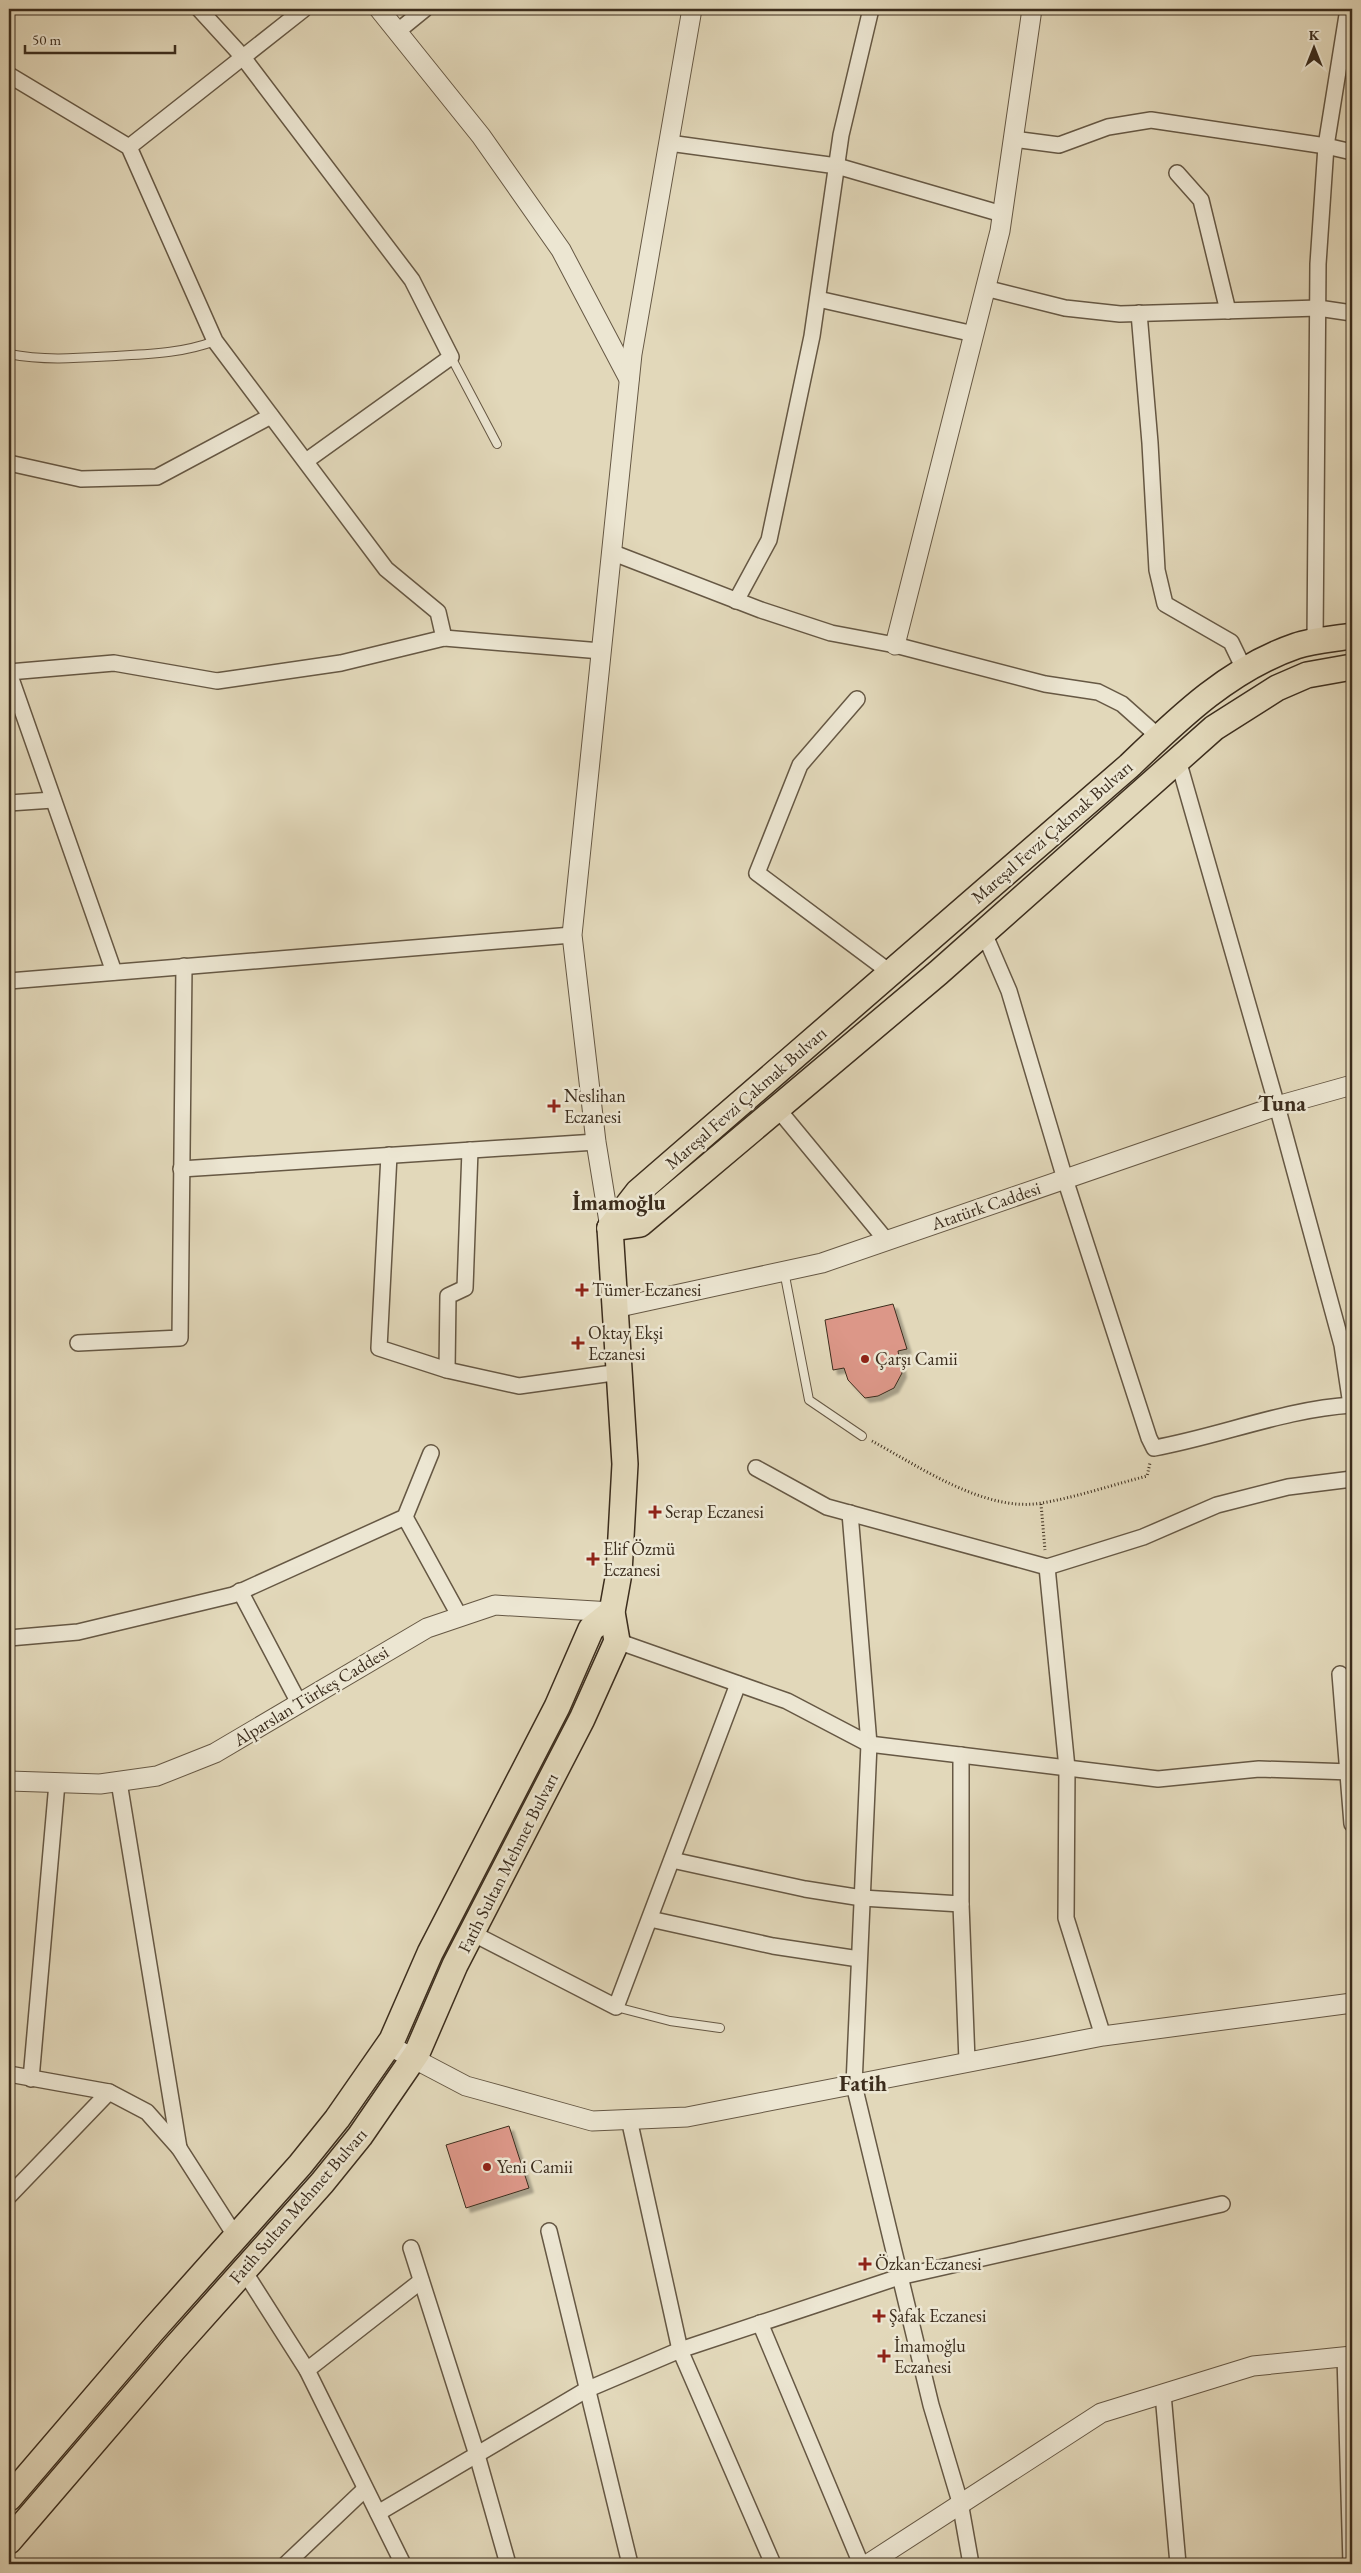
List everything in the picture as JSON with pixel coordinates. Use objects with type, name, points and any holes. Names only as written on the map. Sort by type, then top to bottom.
[{"type":"main road","name":"Mareşal Fevzi Çakmak Bulvarı","points":[[610,1228],[638,1192],[1160,737],[1195,703],[1245,671],[1297,646],[1352,636]]},
{"type":"main road","name":"Mareşal Fevzi Çakmak Bulvarı","points":[[610,1228],[640,1224],[984,933],[1214,728],[1277,688],[1307,675],[1352,667]]},
{"type":"main road","points":[[610,1228],[625,1464],[619,1572],[612,1612],[617,1641]]},
{"type":"main road","name":"Fatih Sultan Mehmet Bulvarı","points":[[9,2498],[152,2331],[300,2165],[337,2119],[388,2045],[430,1953],[556,1707],[591,1629],[612,1612]]},
{"type":"main road","name":"Fatih Sultan Mehmet Bulvarı","points":[[9,2541],[349,2150],[413,2060],[472,1933],[582,1719],[617,1641]]},
{"type":"street","points":[[200,9],[242,56],[412,280],[451,357],[306,462]]},
{"type":"street","points":[[129,147],[304,9]]},
{"type":"street","points":[[379,9],[481,136],[561,250],[629,379]]},
{"type":"street","points":[[398,31],[425,9]]},
{"type":"street","points":[[610,1228],[596,1142],[572,936],[629,379],[692,9]]},
{"type":"street","points":[[736,601],[769,540],[812,336],[841,135],[871,9]]},
{"type":"street","points":[[895,645],[974,334],[1002,214],[1032,9]]},
{"type":"street","points":[[1315,642],[1318,308],[1326,146],[1348,9]]},
{"type":"street","points":[[9,75],[129,147],[215,340],[386,569],[438,612],[444,638]]},
{"type":"street","points":[[1013,139],[1059,145],[1108,127],[1152,120],[1326,146],[1352,152]]},
{"type":"street","points":[[670,143],[837,166],[1002,214]]},
{"type":"street","points":[[1176,173],[1201,200],[1228,311]]},
{"type":"street","points":[[985,288],[1066,308],[1120,314],[1318,308],[1352,313]]},
{"type":"street","points":[[818,299],[974,334]]},
{"type":"street","points":[[1139,314],[1150,443],[1156,570],[1165,604],[1231,642],[1245,671]]},
{"type":"street","points":[[9,463],[81,478],[156,477],[271,416]]},
{"type":"street","points":[[611,552],[736,601],[831,633],[895,645],[1046,684],[1098,692],[1122,704],[1160,737]]},
{"type":"street","points":[[114,972],[9,672],[114,663],[218,681],[340,663],[444,638],[601,651]]},
{"type":"street","points":[[857,699],[800,765],[757,873],[891,973]]},
{"type":"street","points":[[984,933],[1009,991],[1065,1179],[1148,1438],[1154,1448],[1189,1441],[1316,1408],[1352,1405],[1342,1345],[1278,1106],[1178,760]]},
{"type":"street","points":[[9,803],[54,800]]},
{"type":"street","points":[[9,981],[572,936]]},
{"type":"street","points":[[78,1343],[180,1338],[184,966]]},
{"type":"street","name":"Atatürk Caddesi","points":[[615,1308],[822,1262],[1278,1106],[1352,1084]]},
{"type":"street","points":[[777,1108],[886,1240]]},
{"type":"street","points":[[181,1169],[596,1142]]},
{"type":"street","points":[[447,1370],[448,1296],[466,1288],[470,1150]]},
{"type":"street","points":[[389,1155],[379,1348],[447,1370],[519,1386],[621,1383]]},
{"type":"street","points":[[9,1638],[78,1632],[240,1591],[405,1517],[431,1453]]},
{"type":"street","points":[[756,1468],[827,1507],[1047,1567],[1143,1538],[1217,1505],[1288,1487],[1341,1479],[1352,1480]]},
{"type":"street","points":[[850,1513],[869,1744],[854,2085],[931,2405],[960,2502],[971,2564]]},
{"type":"street","points":[[405,1517],[460,1617]]},
{"type":"street","points":[[1047,1567],[1066,1768],[1066,1918],[1103,2036]]},
{"type":"street","points":[[240,1591],[299,1703]]},
{"type":"street","name":"Alparslan Türkeş Caddesi","points":[[9,1781],[100,1784],[157,1776],[214,1753],[426,1628],[495,1605],[612,1612]]},
{"type":"street","points":[[617,1641],[787,1701],[869,1744],[1158,1779],[1259,1769],[1350,1772]]},
{"type":"street","points":[[1340,1674],[1350,1772],[1352,1824]]},
{"type":"street","points":[[472,1933],[616,2008],[738,1684]]},
{"type":"street","points":[[961,1755],[961,1904],[967,2061]]},
{"type":"street","points":[[119,1782],[179,2148]]},
{"type":"street","points":[[31,2079],[57,1783]]},
{"type":"street","points":[[672,1860],[805,1889],[862,1898],[961,1904]]},
{"type":"street","points":[[650,1919],[773,1946],[859,1959]]},
{"type":"street","points":[[388,2045],[413,2060],[466,2086],[592,2121],[687,2117],[1103,2036],[1352,2003]]},
{"type":"street","points":[[9,2074],[109,2092],[148,2112],[179,2148],[236,2237]]},
{"type":"street","points":[[9,2196],[109,2092]]},
{"type":"street","points":[[630,2119],[680,2350],[773,2564]]},
{"type":"street","points":[[378,2513],[586,2390],[680,2350],[899,2277],[1222,2204]]},
{"type":"street","points":[[549,2231],[586,2390],[630,2564]]},
{"type":"street","points":[[411,2248],[477,2455],[508,2564]]},
{"type":"street","points":[[244,2271],[307,2370],[403,2564]]},
{"type":"street","points":[[307,2370],[422,2281]]},
{"type":"street","points":[[760,2323],[861,2564]]},
{"type":"street","points":[[868,2564],[960,2502],[1101,2413],[1254,2366],[1348,2356],[1351,2564]]},
{"type":"street","points":[[1164,2394],[1178,2564]]},
{"type":"street","points":[[286,2564],[365,2490]]},
{"type":"lane","points":[[9,354],[42,359],[71,359],[167,353],[215,340]]},
{"type":"lane","points":[[451,357],[497,444]]},
{"type":"lane","points":[[784,1271],[809,1400],[862,1436]]},
{"type":"lane","points":[[616,2008],[670,2022],[720,2028]]},
{"type":"path","points":[[862,1436],[937,1477],[978,1496],[1016,1504],[1041,1504],[1147,1476],[1154,1448]]},
{"type":"path","points":[[1041,1504],[1047,1567]]},
{"type":"building","name":"Çarşı Camii","points":[[893,1304],[907,1349],[898,1351],[902,1373],[894,1388],[878,1396],[865,1398],[848,1380],[844,1368],[833,1370],[825,1320]]},
{"type":"building","name":"Yeni Camii","points":[[509,2126],[529,2188],[466,2208],[446,2145]]},
{"type":"place","name":"Neslihan Eczanesi","points":[[554,1106]]},
{"type":"place","name":"Tümer Eczanesi","points":[[582,1290]]},
{"type":"place","name":"Oktay Ekşi Eczanesi","points":[[578,1343]]},
{"type":"place","name":"Çarşı Camii","points":[[865,1359]]},
{"type":"place","name":"Serap Eczanesi","points":[[655,1512]]},
{"type":"place","name":"Elif Özmü Eczanesi","points":[[593,1559]]},
{"type":"place","name":"Yeni Camii","points":[[487,2167]]},
{"type":"place","name":"Özkan Eczanesi","points":[[865,2264]]},
{"type":"place","name":"Şafak Eczanesi","points":[[879,2316]]},
{"type":"place","name":"İmamoğlu Eczanesi","points":[[884,2356]]},
{"type":"district","name":"Tuna","points":[[1282,1103]]},
{"type":"district","name":"İmamoğlu","points":[[619,1202]]},
{"type":"district","name":"Fatih","points":[[863,2083]]}]
